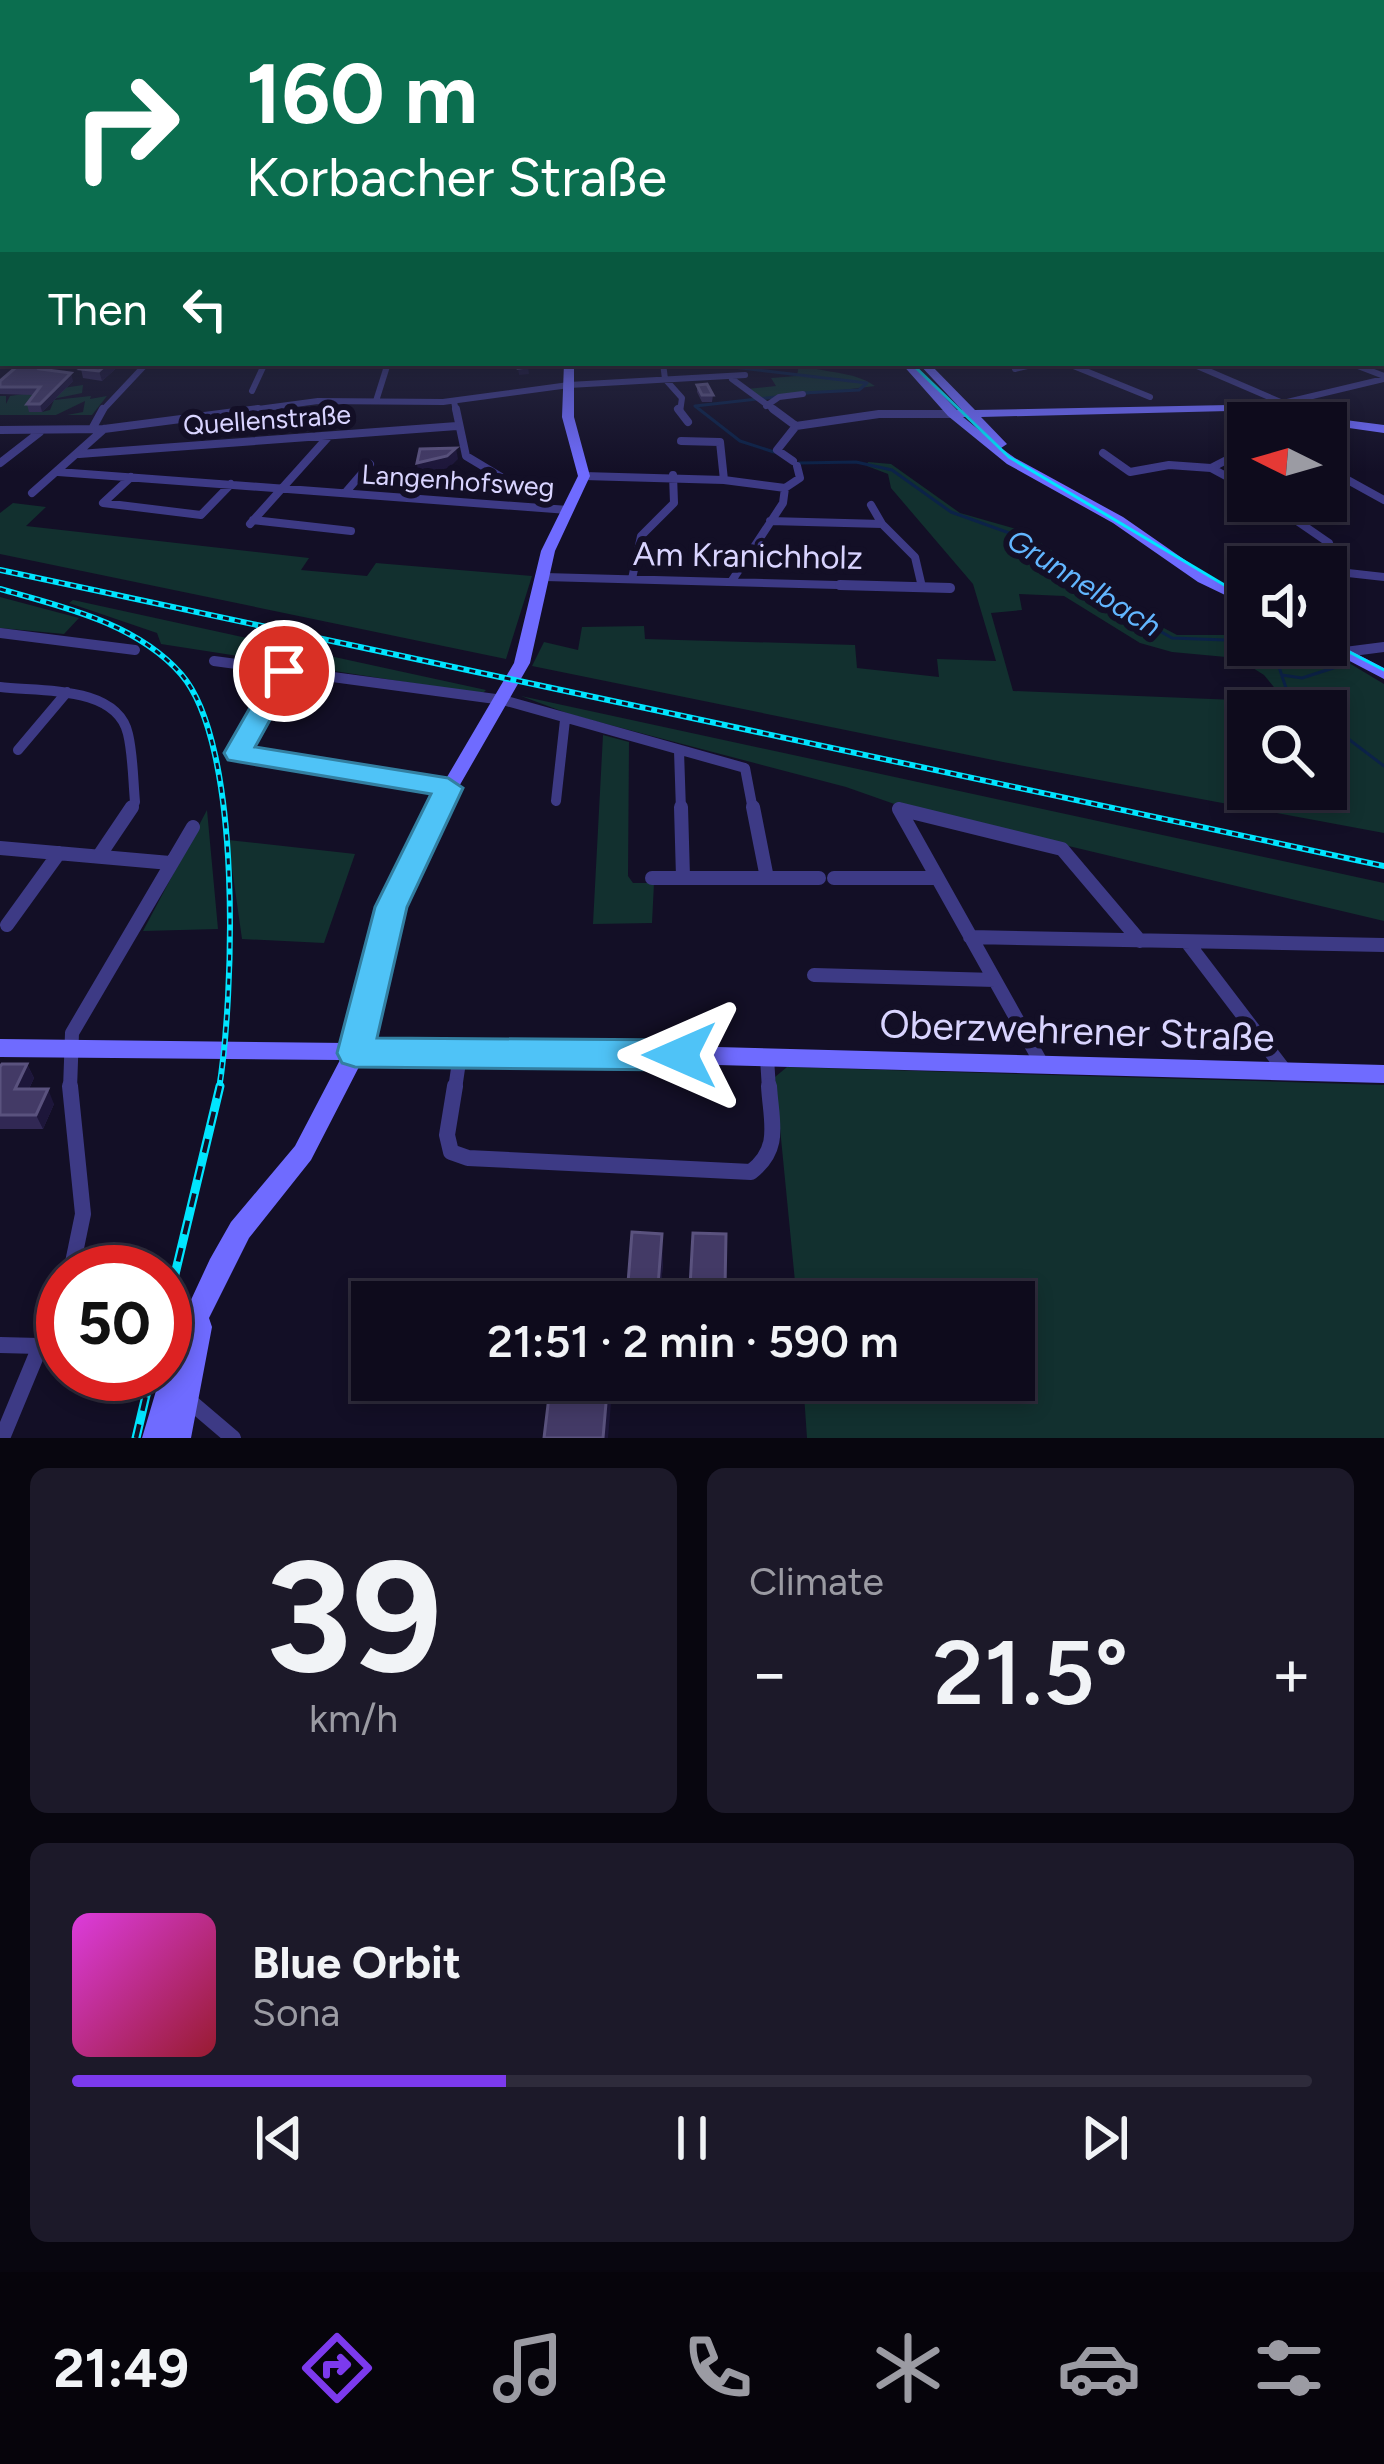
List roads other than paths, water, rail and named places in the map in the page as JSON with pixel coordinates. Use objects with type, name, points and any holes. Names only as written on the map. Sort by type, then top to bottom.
[{"type":"main road","points":[[192,1337],[202,1303],[240,1230],[303,1153],[355,1053],[391,907],[448,788],[503,700],[530,640],[548,551],[584,476],[568,417],[569,366]]},
{"type":"main road","points":[[909,366],[952,414],[1011,461],[1118,520],[1203,579],[1227,589]]},
{"type":"main road","points":[[926,366],[1023,461],[1112,508],[1227,584]]},
{"type":"main road","points":[[952,414],[970,408],[1004,412],[1227,408]]},
{"type":"main road","points":[[1347,421],[1384,429]]},
{"type":"main road","points":[[1349,651],[1384,670]]},
{"type":"main road","name":"Oberzwehrener Straße","points":[[0,1048],[767,1058],[1384,1074]]},
{"type":"main road","points":[[156,1438],[172,1401]]},
{"type":"main road","points":[[174,1401],[177,1438]]},
{"type":"street","points":[[92,429],[106,403],[144,366]]},
{"type":"street","points":[[252,391],[264,366]]},
{"type":"street","points":[[376,400],[387,366]]},
{"type":"street","points":[[663,366],[665,379],[682,398],[678,410],[688,422]]},
{"type":"street","points":[[1015,369],[1028,366]]},
{"type":"street","points":[[1073,366],[1150,397]]},
{"type":"street","points":[[1196,366],[1269,402]]},
{"type":"street","points":[[0,430],[104,429],[318,400],[454,401],[569,386],[745,375]]},
{"type":"street","points":[[1302,402],[1384,378]]},
{"type":"street","points":[[731,379],[796,426],[819,427],[894,412],[952,414]]},
{"type":"street","points":[[761,402],[802,394]]},
{"type":"street","points":[[454,401],[466,456],[501,478]]},
{"type":"street","points":[[584,476],[674,475],[785,488],[800,478],[795,464],[778,450],[796,426]]},
{"type":"street","name":"Quellenstraße","points":[[80,454],[457,427]]},
{"type":"street","points":[[32,493],[104,429]]},
{"type":"street","points":[[0,463],[43,430]]},
{"type":"street","points":[[329,436],[251,522],[351,531]]},
{"type":"street","points":[[681,442],[720,442],[724,481]]},
{"type":"street","points":[[1103,453],[1130,472],[1169,465],[1211,468],[1227,477]]},
{"type":"street","points":[[1211,468],[1227,459]]},
{"type":"street","name":"Langenhofsweg","points":[[345,493],[370,464]]},
{"type":"street","name":"Langenhofsweg","points":[[58,472],[568,510]]},
{"type":"street","points":[[632,579],[641,536],[674,503],[674,475]]},
{"type":"street","points":[[130,477],[103,503],[201,515],[230,484]]},
{"type":"street","points":[[1347,480],[1384,500]]},
{"type":"street","points":[[1367,491],[1384,487]]},
{"type":"street","points":[[731,582],[783,502],[785,488]]},
{"type":"street","points":[[871,505],[882,524],[915,557],[922,586]]},
{"type":"street","points":[[770,521],[882,524]]},
{"type":"street","points":[[1298,522],[1330,546]]},
{"type":"street","points":[[1347,573],[1384,577]]},
{"type":"street","name":"Am Kranichholz","points":[[545,577],[950,588]]},
{"type":"street","points":[[0,633],[135,650]]},
{"type":"street","points":[[1349,651],[1384,646]]},
{"type":"street","points":[[214,661],[503,700],[745,768],[767,878]]},
{"type":"street","points":[[284,671],[238,753],[448,788]]},
{"type":"street","points":[[0,687],[67,692],[107,704],[128,731],[135,802],[99,856]]},
{"type":"street","points":[[18,750],[67,692]]},
{"type":"street","points":[[556,801],[565,720]]},
{"type":"street","points":[[679,751],[682,877]]},
{"type":"street","points":[[1043,1066],[898,809],[1062,849],[1140,941]]},
{"type":"street","points":[[81,1245],[84,1220],[67,1063],[72,1033],[193,827]]},
{"type":"street","points":[[0,848],[170,863]]},
{"type":"street","points":[[7,925],[59,853]]},
{"type":"street","points":[[652,878],[937,878]]},
{"type":"street","points":[[970,938],[1384,945]]},
{"type":"street","points":[[1186,942],[1286,1072]]},
{"type":"street","points":[[814,975],[994,980]]},
{"type":"street","points":[[460,1055],[446,1135],[451,1152],[468,1158],[751,1172],[769,1158],[767,1058]]},
{"type":"street","points":[[0,1345],[36,1346]]},
{"type":"street","points":[[2,1438],[36,1353]]},
{"type":"street","points":[[180,1401],[233,1438]]},
{"type":"waterway","name":"Grunnelbach","points":[[725,366],[867,383],[859,390],[803,393]]},
{"type":"waterway","name":"Grunnelbach","points":[[774,452],[740,441],[695,406],[776,397]]},
{"type":"waterway","name":"Grunnelbach","points":[[799,463],[856,462],[892,470],[951,512],[1026,539],[1089,579],[1123,610],[1172,638],[1225,640],[1249,648],[1279,667],[1287,690]]},
{"type":"waterway","points":[[1282,675],[1302,678],[1349,663]]},
{"type":"waterway","name":"Grunnelbach","points":[[1347,738],[1384,766]]},
{"type":"tram line","points":[[914,366],[1009,457],[1227,587]]},
{"type":"tram line","points":[[1347,651],[1384,670]]},
{"type":"railway","points":[[0,570],[1384,866]]},
{"type":"railway","points":[[0,589],[97,619],[143,642],[181,674],[201,708],[215,756],[229,873],[228,995],[219,1089]]},
{"type":"railway","points":[[182,1245],[220,1086]]},
{"type":"railway","points":[[136,1438],[145,1401]]}]
